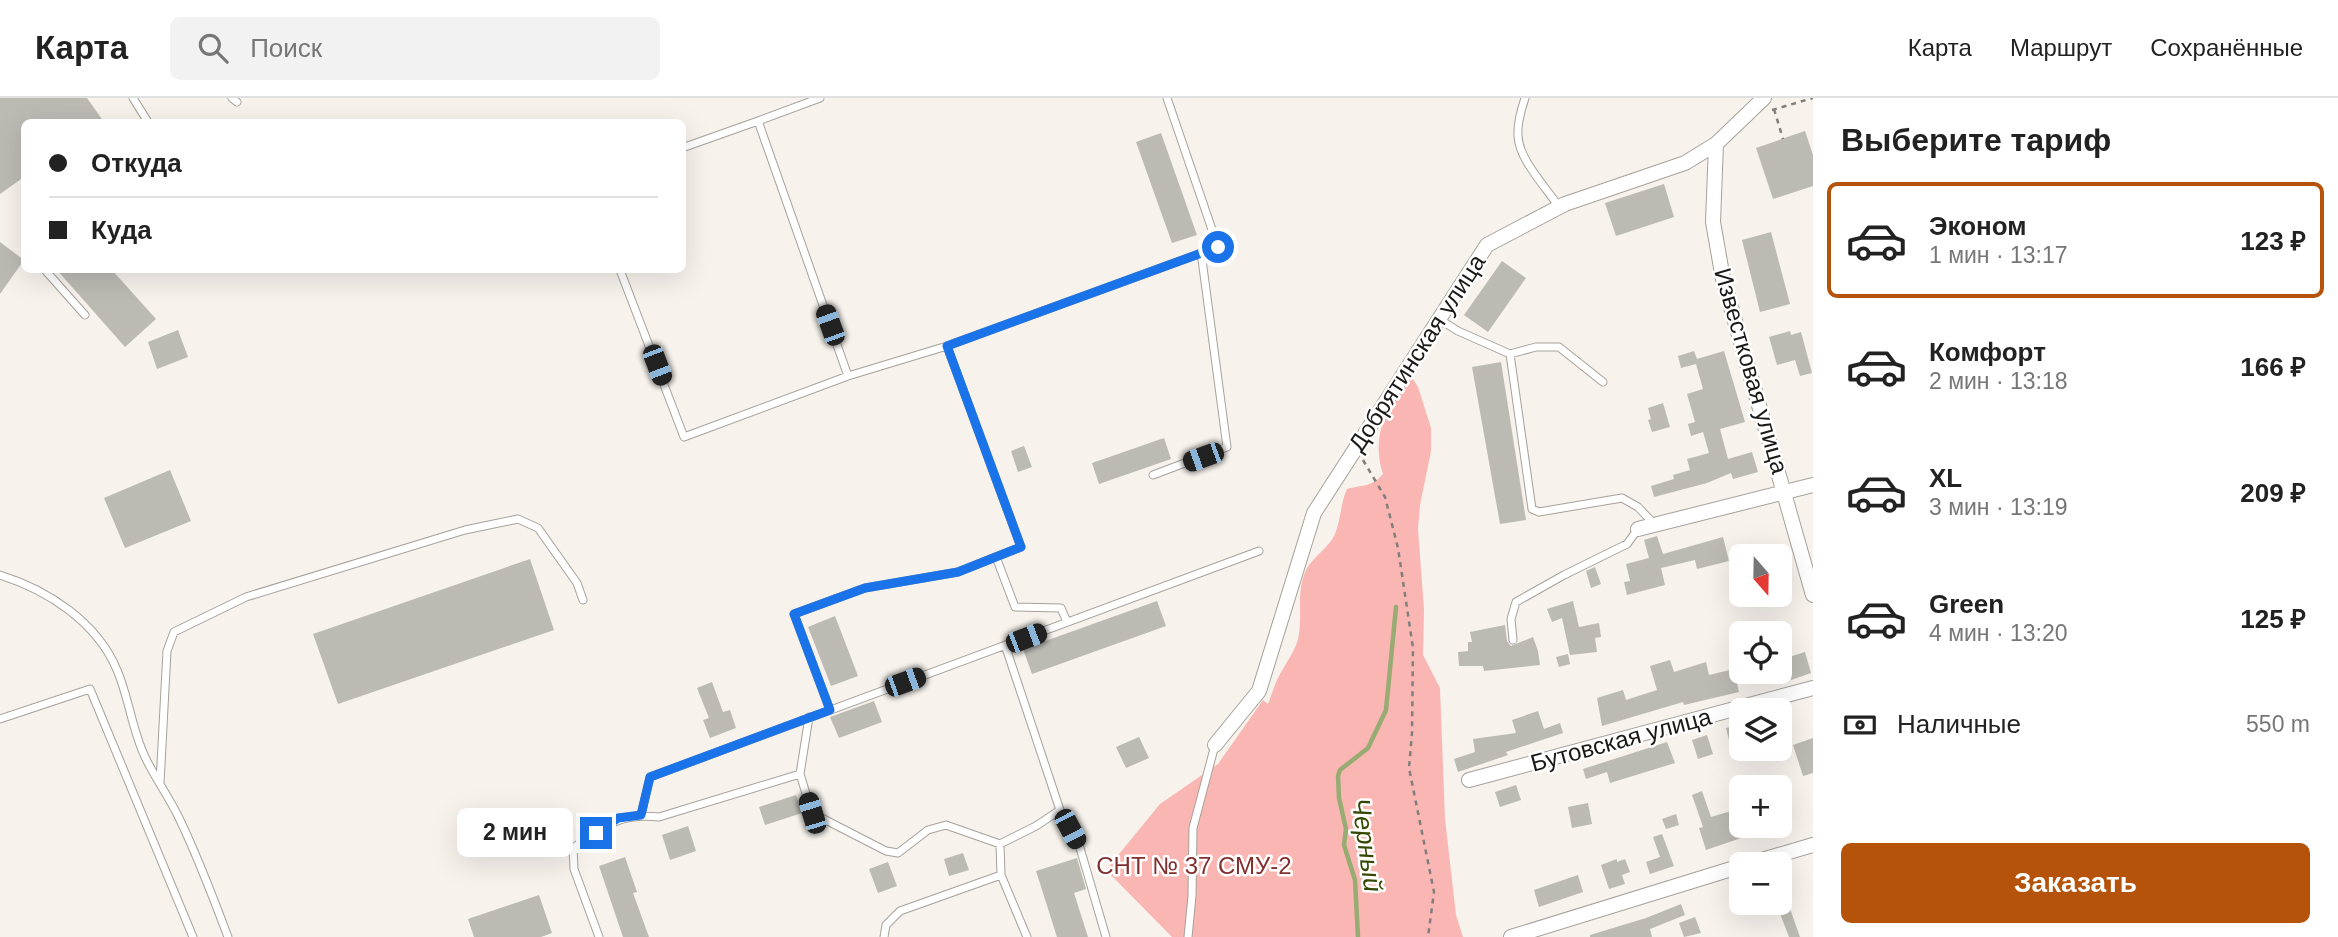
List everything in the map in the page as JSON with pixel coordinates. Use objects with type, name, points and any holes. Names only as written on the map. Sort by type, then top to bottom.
[{"type":"street","name":"Добрятинская улица","points":[[1215,745],[1259,691],[1314,513],[1487,245],[1560,207],[1685,163],[1716,144],[1742,118],[1769,104]]},
{"type":"street","name":"Известковая улица","points":[[1716,144],[1713,222],[1721,267],[1813,595]]},
{"type":"street","points":[[1638,529],[1813,485]]},
{"type":"street","name":"Бутовская улица","points":[[1469,780],[1813,688]]},
{"type":"street","points":[[1789,852],[1813,845]]},
{"type":"street","points":[[1511,937],[1729,870]]},
{"type":"lane","points":[[133,98],[146,119]]},
{"type":"lane","points":[[686,147],[819,98]]},
{"type":"lane","points":[[621,273],[684,438],[848,376],[947,346],[1218,247],[1167,98]]},
{"type":"lane","points":[[1525,98],[1519,117],[1518,138],[1526,159],[1560,207]]},
{"type":"lane","points":[[758,121],[848,376]]},
{"type":"lane","points":[[1153,475],[1227,447],[1202,252]]},
{"type":"lane","points":[[48,273],[85,315]]},
{"type":"lane","points":[[1439,319],[1458,331],[1510,354],[1536,346],[1559,347],[1603,382]]},
{"type":"lane","points":[[830,710],[794,614],[865,588],[958,572],[1021,547],[947,346]]},
{"type":"lane","points":[[1510,354],[1532,509],[1539,512],[1622,498],[1638,507],[1654,525]]},
{"type":"lane","points":[[160,783],[167,651],[174,632],[246,597],[465,530],[518,519],[538,528],[577,583],[583,600]]},
{"type":"lane","points":[[1513,640],[1511,619],[1516,602],[1627,544],[1638,529]]},
{"type":"lane","points":[[641,815],[650,777],[1259,551]]},
{"type":"lane","points":[[996,557],[1016,607],[1061,608],[1067,622]]},
{"type":"lane","points":[[0,575],[27,583],[66,607],[103,642],[117,670],[144,755],[177,815],[228,937]]},
{"type":"lane","points":[[1005,645],[1060,810],[1080,848],[1106,937]]},
{"type":"lane","points":[[0,719],[90,689],[193,937]]},
{"type":"lane","points":[[809,718],[800,774],[812,813],[886,851],[898,853],[928,830],[946,825],[1000,844],[1060,810]]},
{"type":"lane","points":[[1188,937],[1192,896],[1193,828],[1215,745]]},
{"type":"lane","points":[[599,937],[574,869],[573,848],[618,818],[641,815],[659,817],[800,774]]},
{"type":"lane","points":[[1000,844],[1001,875],[1027,937]]},
{"type":"lane","points":[[884,937],[886,925],[900,911],[1001,875]]},
{"type":"path","points":[[1742,118],[1769,104],[1813,98]]},
{"type":"path","points":[[1769,104],[1783,139]]},
{"type":"path","points":[[1356,448],[1385,497],[1398,548],[1413,648],[1409,768],[1434,892],[1428,937]]},
{"type":"green space","name":"СНТ № 37 СМУ-2","points":[[1403,379],[1413,379],[1418,387],[1431,428],[1431,451],[1418,529],[1424,609],[1423,655],[1440,688],[1445,819],[1456,915],[1463,937],[1172,937],[1106,870],[1160,804],[1218,764],[1263,700],[1268,704],[1278,677],[1298,639],[1304,575],[1334,536],[1347,489],[1371,483],[1383,474],[1379,449],[1382,425]]},
{"type":"building","points":[[0,98],[87,98],[102,119],[21,119],[21,179],[0,194]]},
{"type":"building","points":[[1805,131],[1813,155],[1813,186],[1773,199],[1756,148]]},
{"type":"building","points":[[1161,133],[1197,235],[1172,243],[1136,142]]},
{"type":"building","points":[[1664,184],[1674,217],[1616,236],[1605,203]]},
{"type":"building","points":[[1771,232],[1790,304],[1760,312],[1742,240]]},
{"type":"building","points":[[0,242],[21,258],[21,264],[0,294]]},
{"type":"building","points":[[1502,261],[1526,278],[1488,332],[1464,315]]},
{"type":"building","points":[[60,273],[115,273],[156,319],[125,347]]},
{"type":"building","points":[[178,330],[188,357],[157,369],[148,342]]},
{"type":"building","points":[[1790,331],[1791,335],[1801,332],[1812,373],[1800,376],[1795,360],[1777,365],[1769,337]]},
{"type":"building","points":[[1694,351],[1697,359],[1724,351],[1745,422],[1720,429],[1728,459],[1752,452],[1758,472],[1733,479],[1731,473],[1707,483],[1654,497],[1651,486],[1674,479],[1673,475],[1690,470],[1687,459],[1709,453],[1703,432],[1691,436],[1688,424],[1695,422],[1687,394],[1703,389],[1696,364],[1681,368],[1678,356]]},
{"type":"building","points":[[1501,362],[1526,520],[1500,524],[1472,367]]},
{"type":"building","points":[[1663,403],[1670,427],[1652,432],[1648,408]]},
{"type":"building","points":[[1164,438],[1171,459],[1099,484],[1092,463]]},
{"type":"building","points":[[1024,446],[1032,467],[1018,472],[1011,451]]},
{"type":"building","points":[[170,470],[191,521],[125,548],[104,498]]},
{"type":"building","points":[[1657,536],[1663,554],[1723,537],[1729,561],[1697,569],[1695,560],[1661,568],[1665,585],[1627,595],[1624,582],[1630,581],[1626,564],[1649,558],[1644,540]]},
{"type":"building","points":[[530,559],[554,630],[338,704],[313,634]]},
{"type":"building","points":[[1595,567],[1601,584],[1591,588],[1586,571]]},
{"type":"building","points":[[1157,601],[1166,626],[1032,674],[1023,649]]},
{"type":"building","points":[[1573,601],[1579,627],[1599,623],[1601,637],[1595,638],[1597,652],[1570,655],[1562,618],[1552,622],[1547,609]]},
{"type":"building","points":[[835,616],[858,676],[831,686],[808,627]]},
{"type":"building","points":[[1505,625],[1507,641],[1511,646],[1533,637],[1540,665],[1484,671],[1483,666],[1459,666],[1458,652],[1468,651],[1468,642],[1472,642],[1470,632]]},
{"type":"building","points":[[1805,652],[1811,673],[1792,680],[1792,656]]},
{"type":"building","points":[[1568,654],[1570,664],[1559,667],[1556,657]]},
{"type":"building","points":[[1670,660],[1674,672],[1706,662],[1709,675],[1729,670],[1729,684],[1737,684],[1739,692],[1684,705],[1683,702],[1602,726],[1597,698],[1623,690],[1626,700],[1657,690],[1650,666]]},
{"type":"building","points":[[712,682],[723,712],[730,710],[736,728],[710,738],[703,720],[709,718],[697,688]]},
{"type":"building","points":[[874,701],[882,722],[839,738],[830,717]]},
{"type":"building","points":[[1538,711],[1544,729],[1560,723],[1563,733],[1458,772],[1454,759],[1475,752],[1473,739],[1516,733],[1512,720]]},
{"type":"building","points":[[1707,735],[1713,754],[1698,759],[1692,740]]},
{"type":"building","points":[[1139,737],[1149,758],[1126,768],[1116,747]]},
{"type":"building","points":[[1813,738],[1813,773],[1803,776],[1793,745]]},
{"type":"building","points":[[1667,742],[1675,763],[1610,783],[1607,772],[1586,779],[1583,769]]},
{"type":"building","points":[[1516,785],[1521,800],[1500,807],[1495,792]]},
{"type":"building","points":[[1702,791],[1711,817],[1729,812],[1729,838],[1741,838],[1706,850],[1699,828],[1703,827],[1692,795]]},
{"type":"building","points":[[796,795],[802,813],[765,825],[759,807]]},
{"type":"building","points":[[1588,803],[1592,824],[1572,828],[1568,807]]},
{"type":"building","points":[[1676,814],[1679,825],[1666,829],[1662,819]]},
{"type":"building","points":[[688,826],[696,851],[670,860],[662,835]]},
{"type":"building","points":[[1662,834],[1674,866],[1650,874],[1646,862],[1660,857],[1653,837]]},
{"type":"building","points":[[963,853],[969,870],[949,876],[944,859]]},
{"type":"building","points":[[625,857],[637,892],[633,893],[649,937],[623,937],[599,866]]},
{"type":"building","points":[[1077,858],[1086,889],[1074,893],[1088,937],[1057,937],[1036,871]]},
{"type":"building","points":[[1617,859],[1617,862],[1625,859],[1630,872],[1622,875],[1625,884],[1609,889],[1601,865]]},
{"type":"building","points":[[888,862],[897,886],[878,893],[869,869]]},
{"type":"building","points":[[1578,875],[1583,892],[1539,907],[1534,890]]},
{"type":"building","points":[[539,895],[552,933],[541,937],[474,937],[468,919]]},
{"type":"building","points":[[1681,904],[1685,915],[1650,929],[1652,937],[1590,937],[1590,935]]},
{"type":"building","points":[[1792,914],[1800,937],[1789,937],[1781,915]]},
{"type":"building","points":[[1695,917],[1701,933],[1684,937],[1679,923]]},
{"type":"waterway","name":"Черный","points":[[1358,937],[1355,880],[1344,845],[1346,829],[1339,798],[1338,776],[1340,770],[1368,748],[1386,710],[1396,607]]},
{"type":"route","points":[[596,833],[618,818],[641,815],[650,777],[830,710],[794,614],[865,588],[958,572],[1021,547],[947,346],[1218,247]]}]
